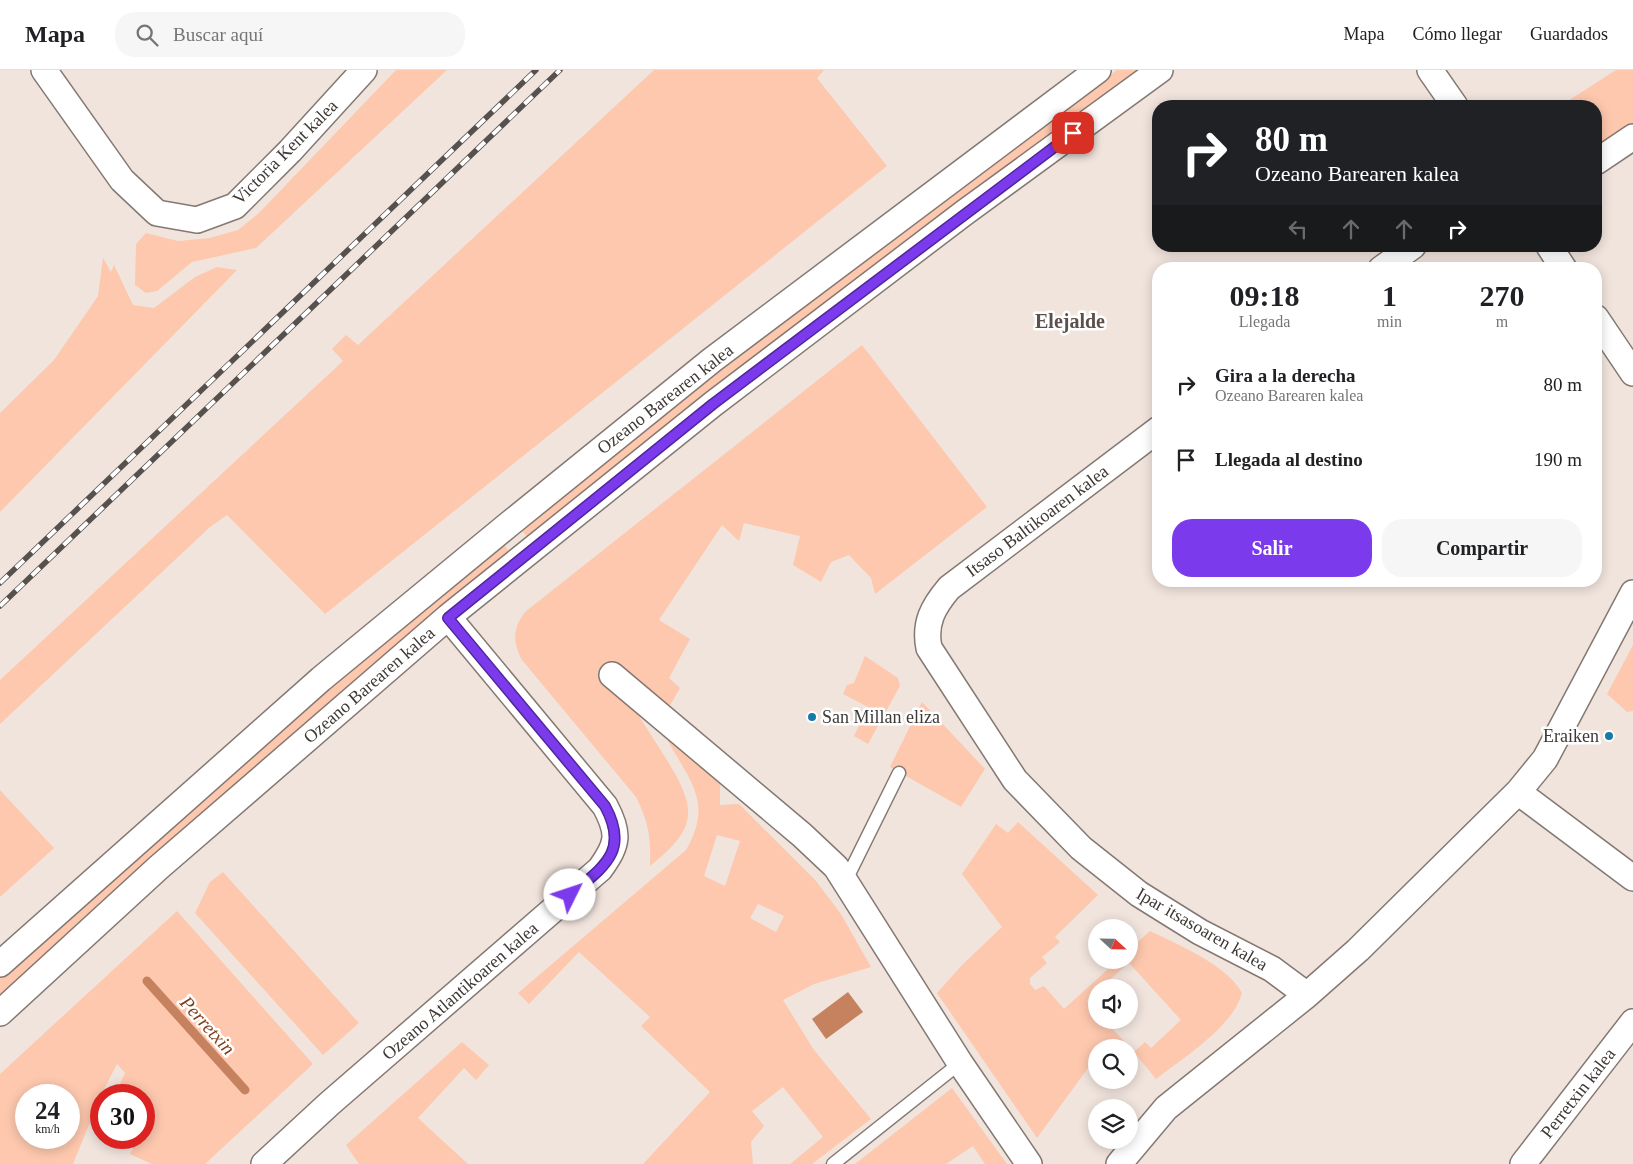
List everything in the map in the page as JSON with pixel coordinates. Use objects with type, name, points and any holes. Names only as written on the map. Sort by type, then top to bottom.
[{"type":"street","name":"Victoria Kent kalea","points":[[44,70],[122,180],[157,213],[198,220],[235,206],[290,151],[364,70]]},
{"type":"street","name":"Ozeano Barearen kalea","points":[[0,964],[314,685],[515,519],[712,360],[1098,70]]},
{"type":"street","name":"Ozeano Barearen kalea","points":[[0,1013],[165,862],[448,618],[713,404],[964,213],[1160,70]]},
{"type":"street","points":[[1430,70],[1451,100]]},
{"type":"street","points":[[1602,158],[1633,136]]},
{"type":"street","points":[[1391,262],[1405,252]]},
{"type":"street","points":[[1602,327],[1633,373]]},
{"type":"street","name":"Itsaso Baltikoaren kalea","points":[[927,624],[932,610],[949,588],[1152,434]]},
{"type":"street","points":[[1119,1164],[1166,1108],[1306,995],[1358,950],[1518,792],[1545,759],[1633,593]]},
{"type":"street","name":"Ozeano Atlantikoaren kalea","points":[[264,1164],[329,1104],[600,869],[611,854],[616,840],[615,828],[605,806],[448,618]]},
{"type":"street","name":"Ipar itsasoaren kalea","points":[[927,624],[929,648],[934,658],[995,750],[1016,780],[1081,848],[1139,894],[1200,932],[1272,969],[1306,995]]},
{"type":"street","points":[[612,675],[802,835],[836,868],[960,1063],[1029,1164]]},
{"type":"street","points":[[1518,792],[1633,878]]},
{"type":"street","name":"Perretxin kalea","points":[[1523,1164],[1633,1022]]},
{"type":"lane","points":[[845,882],[899,773]]},
{"type":"lane","points":[[833,1164],[960,1063]]},
{"type":"shaded area","points":[[396,70],[447,70],[256,248],[192,262],[157,291],[146,293],[135,285],[136,244],[146,233],[178,241],[210,238],[238,230],[259,213]]},
{"type":"shaded area","points":[[654,70],[824,70],[817,78],[887,166],[325,614],[227,515],[210,527],[0,724],[0,680],[343,361],[332,349],[346,335],[358,345]]},
{"type":"shaded area","points":[[1117,70],[1146,70],[529,539],[518,526],[696,383]]},
{"type":"shaded area","points":[[1616,70],[1633,70],[1633,124],[1602,144],[1602,100],[1569,100]]},
{"type":"shaded area","points":[[103,258],[111,272],[114,265],[133,305],[154,308],[195,277],[217,267],[237,270],[0,512],[0,413],[54,360],[98,296]]},
{"type":"shaded area","points":[[862,345],[987,507],[875,594],[871,578],[849,555],[831,562],[821,582],[793,565],[800,536],[744,523],[739,541],[722,525],[659,620],[690,639],[669,678],[680,688],[668,709],[628,699],[677,777],[688,806],[688,818],[677,841],[650,866],[648,831],[644,815],[636,797],[522,660],[515,641],[518,624],[525,612]]},
{"type":"shaded area","points":[[501,541],[512,555],[0,1000],[0,976],[143,846]]},
{"type":"shaded area","points":[[1633,645],[1633,711],[1627,712],[1607,694]]},
{"type":"shaded area","points":[[865,656],[898,678],[900,686],[868,744],[854,736],[868,707],[843,694],[847,685],[854,683]]},
{"type":"shaded area","points":[[922,702],[985,769],[961,807],[890,767]]},
{"type":"shaded area","points":[[668,735],[720,779],[720,805],[739,804],[816,881],[841,914],[871,967],[814,984],[783,1000],[814,1050],[871,1119],[812,1164],[790,1164],[823,1137],[783,1087],[752,1111],[764,1126],[751,1142],[753,1164],[643,1164],[710,1092],[641,1026],[650,1017],[579,952],[529,1004],[518,993],[686,850],[694,834],[698,819],[698,806],[691,782],[668,741]],"holes":[[[717,835],[740,841],[725,886],[704,876]],[[758,904],[784,916],[776,932],[750,918]]]},
{"type":"shaded area","points":[[0,790],[54,848],[0,897]]},
{"type":"shaded area","points":[[1018,822],[1098,895],[1055,937],[1060,942],[1042,957],[1047,963],[1030,978],[1030,984],[1035,990],[1044,986],[1064,1009],[1088,987],[1088,1029],[1113,1029],[1122,1039],[1088,1039],[1088,1068],[1037,1138],[937,993],[962,965],[1002,927],[962,874],[996,824],[1008,833]]},
{"type":"shaded area","points":[[223,872],[359,1023],[323,1055],[195,913],[210,882]]},
{"type":"shaded area","points":[[177,911],[313,1064],[205,1164],[152,1164],[130,1154],[132,1149],[155,1149],[155,1084],[120,1084],[125,1073],[117,1064],[107,1084],[90,1084],[90,1122],[80,1147],[80,1084],[15,1084],[15,1149],[79,1149],[73,1164],[0,1164],[0,1074]]},
{"type":"shaded area","points":[[1150,931],[1188,949],[1214,965],[1235,983],[1242,993],[1237,1006],[1218,1030],[1193,1052],[1156,1079],[1138,1057],[1138,1048],[1145,1042],[1151,1048],[1181,1020],[1134,969],[1138,969],[1138,942]]},
{"type":"shaded area","points":[[1108,969],[1122,969],[1110,979],[1097,979]]},
{"type":"shaded area","points":[[848,992],[863,1012],[826,1039],[812,1019]]},
{"type":"shaded area","points":[[462,1042],[489,1065],[476,1080],[464,1068],[418,1118],[468,1164],[359,1164],[346,1145]]},
{"type":"shaded area","points":[[952,1088],[1007,1164],[985,1164],[973,1146],[946,1164],[855,1164]]},
{"type":"waterway","name":"Perretxin","points":[[147,981],[245,1090]]},
{"type":"railway","points":[[0,583],[536,70]]},
{"type":"railway","points":[[0,606],[560,70]]},
{"type":"place","name":"San Millan eliza","points":[[812,717]]},
{"type":"place","name":"Eraiken","points":[[1609,736]]},
{"type":"district","name":"Elejalde","points":[[1070,321]]},
{"type":"route","points":[[570,895],[600,869],[611,854],[616,840],[615,828],[611,818],[605,806],[448,618],[713,404],[964,213],[1073,133]]}]
